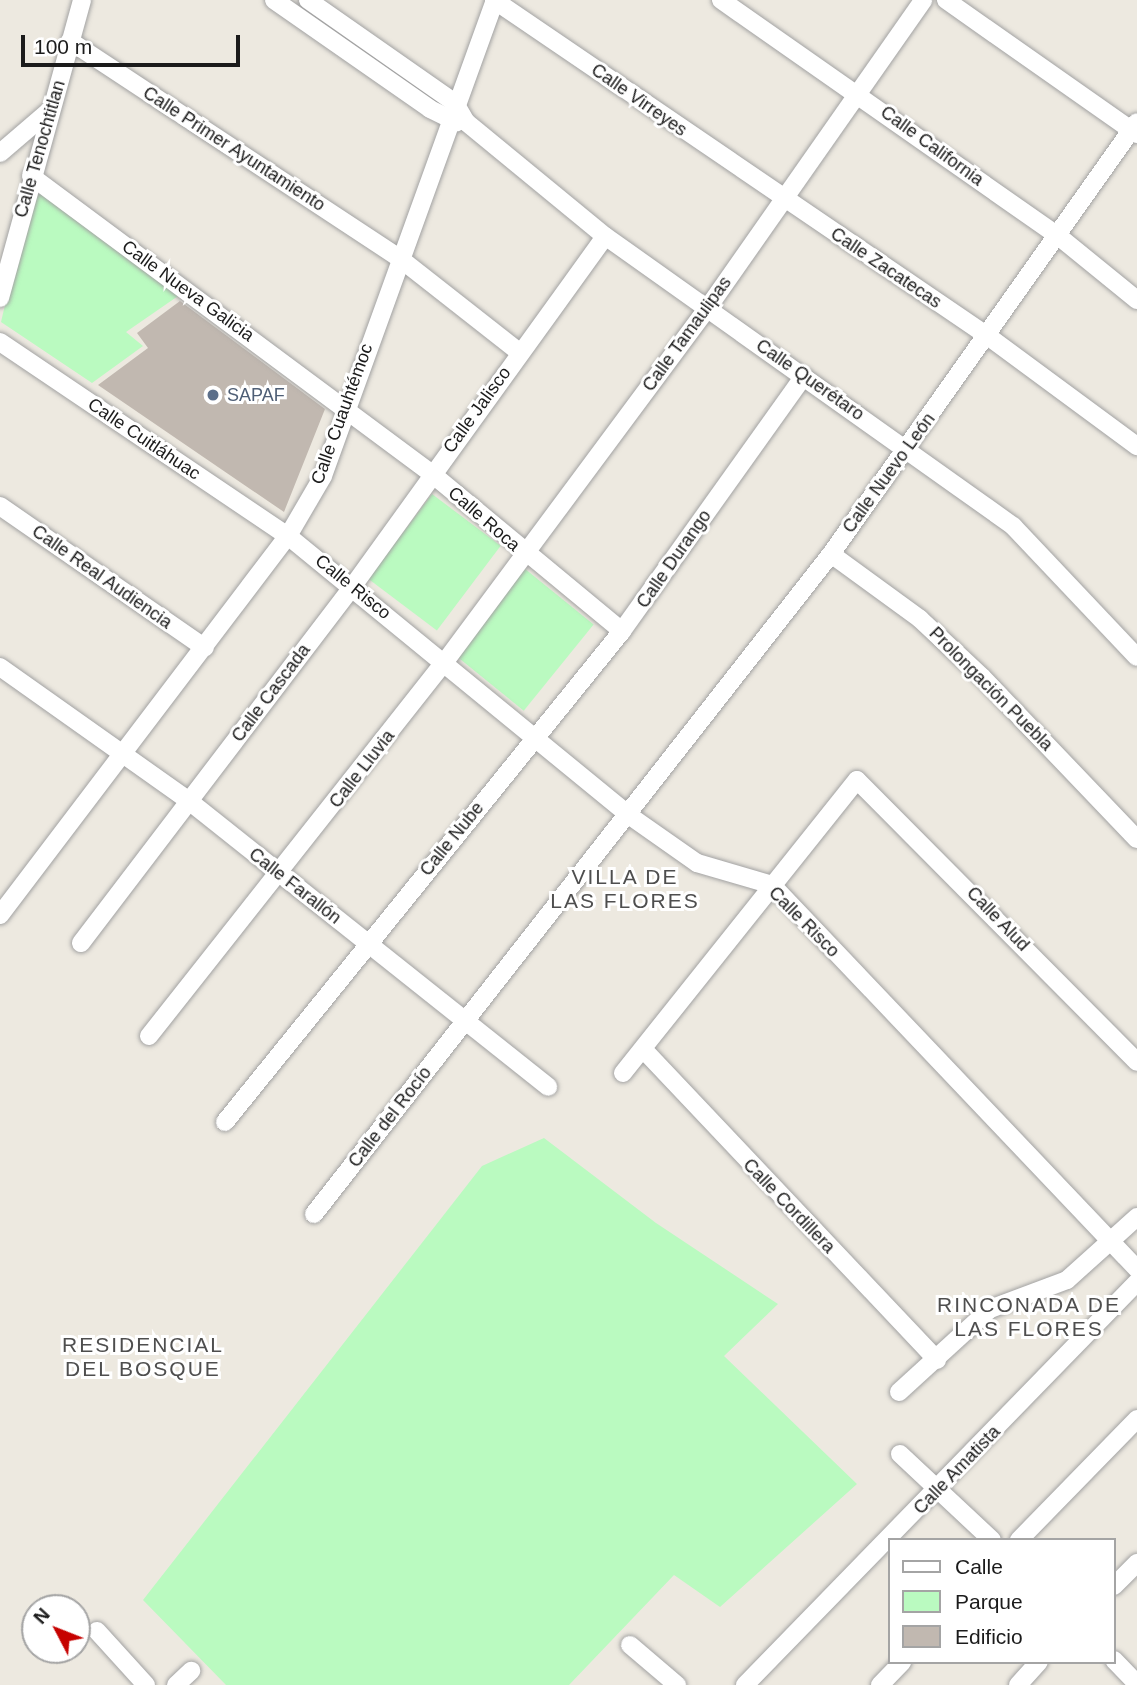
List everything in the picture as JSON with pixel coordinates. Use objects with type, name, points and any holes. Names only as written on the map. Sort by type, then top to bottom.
[{"type":"street","name":"Calle Tenochtitlan","points":[[0,298],[31,176],[82,0]]},
{"type":"street","name":"Calle Querétaro","points":[[274,0],[457,122],[605,236],[907,448],[1013,526],[1137,657]]},
{"type":"street","points":[[307,0],[455,103]]},
{"type":"street","name":"Calle Cuauhtémoc","points":[[0,915],[288,536],[324,476],[345,407],[398,257],[457,122],[455,103],[494,0]]},
{"type":"street","name":"Calle Virreyes","points":[[494,0],[783,200]]},
{"type":"street","name":"Calle California","points":[[721,0],[861,94],[1057,235],[1137,300]]},
{"type":"street","name":"Calle Tamaulipas","points":[[444,663],[706,309],[861,94],[923,0]]},
{"type":"street","points":[[946,0],[1135,129]]},
{"type":"street","name":"Calle Primer Ayuntamiento","points":[[70,41],[398,257],[519,352]]},
{"type":"street","points":[[0,153],[50,111]]},
{"type":"street","name":"Calle Nuevo León","points":[[630,816],[831,554],[989,337],[1057,235],[1135,129]]},
{"type":"street","name":"Calle Nueva Galicia","points":[[31,176],[345,407]]},
{"type":"street","name":"Calle Zacatecas","points":[[783,200],[989,337],[1137,446]]},
{"type":"street","name":"Calle Jalisco","points":[[353,586],[431,473],[605,236]]},
{"type":"street","name":"Calle Cuitláhuac","points":[[0,341],[288,536]]},
{"type":"street","name":"Calle Durango","points":[[535,736],[622,631],[804,376]]},
{"type":"street","name":"Calle Roca","points":[[345,407],[431,473],[523,553],[622,631]]},
{"type":"street","name":"Calle Real Audiencia","points":[[0,506],[205,648]]},
{"type":"street","name":"Calle Risco","points":[[288,536],[353,586],[630,816],[697,863],[772,885],[1137,1269]]},
{"type":"street","name":"Prolongación Puebla","points":[[831,554],[920,620],[982,677],[1137,839]]},
{"type":"street","name":"Calle Cascada","points":[[81,943],[353,586]]},
{"type":"street","name":"Calle Lluvia","points":[[149,1036],[444,663]]},
{"type":"street","name":"Calle Farallón","points":[[0,667],[189,801],[548,1087]]},
{"type":"street","name":"Calle Nube","points":[[225,1122],[535,736]]},
{"type":"street","name":"Calle Alud","points":[[772,885],[857,780],[1137,1062]]},
{"type":"street","name":"Calle del Rocío","points":[[314,1214],[630,816]]},
{"type":"street","points":[[623,1073],[772,885]]},
{"type":"street","name":"Calle Cordillera","points":[[643,1049],[937,1360]]},
{"type":"street","points":[[899,1392],[990,1309],[1067,1280],[1137,1217]]},
{"type":"street","name":"Calle Amatista","points":[[890,1538],[1137,1282]]},
{"type":"street","points":[[1021,1538],[1137,1419]]},
{"type":"street","points":[[900,1454],[990,1538]]},
{"type":"street","name":"Calle Amatista","points":[[745,1685],[888,1541]]},
{"type":"street","points":[[1116,1584],[1137,1563]]},
{"type":"street","points":[[97,1631],[146,1685]]},
{"type":"street","points":[[630,1645],[677,1685]]},
{"type":"street","points":[[1116,1662],[1137,1684]]},
{"type":"street","points":[[880,1685],[900,1664]]},
{"type":"street","points":[[1018,1685],[1037,1664]]},
{"type":"street","points":[[176,1685],[191,1671]]},
{"type":"green space","points":[[33,184],[181,294],[126,332],[143,346],[92,383],[1,322]]},
{"type":"green space","points":[[432,494],[501,546],[437,630],[368,579]]},
{"type":"green space","points":[[519,564],[594,624],[524,711],[449,650]]},
{"type":"green space","points":[[544,1138],[656,1223],[778,1304],[724,1356],[857,1484],[720,1607],[674,1575],[569,1685],[226,1685],[143,1600],[482,1166]]},
{"type":"building","name":"SAPAF","points":[[180,301],[325,409],[284,512],[98,385],[148,348],[137,333]]},
{"type":"place","name":"SAPAF","points":[[213,395]]},
{"type":"district","name":"VILLA DE LAS FLORES","points":[[625,889]]},
{"type":"district","name":"RINCONADA DE LAS FLORES","points":[[1029,1317]]},
{"type":"district","name":"RESIDENCIAL DEL BOSQUE","points":[[143,1357]]}]
